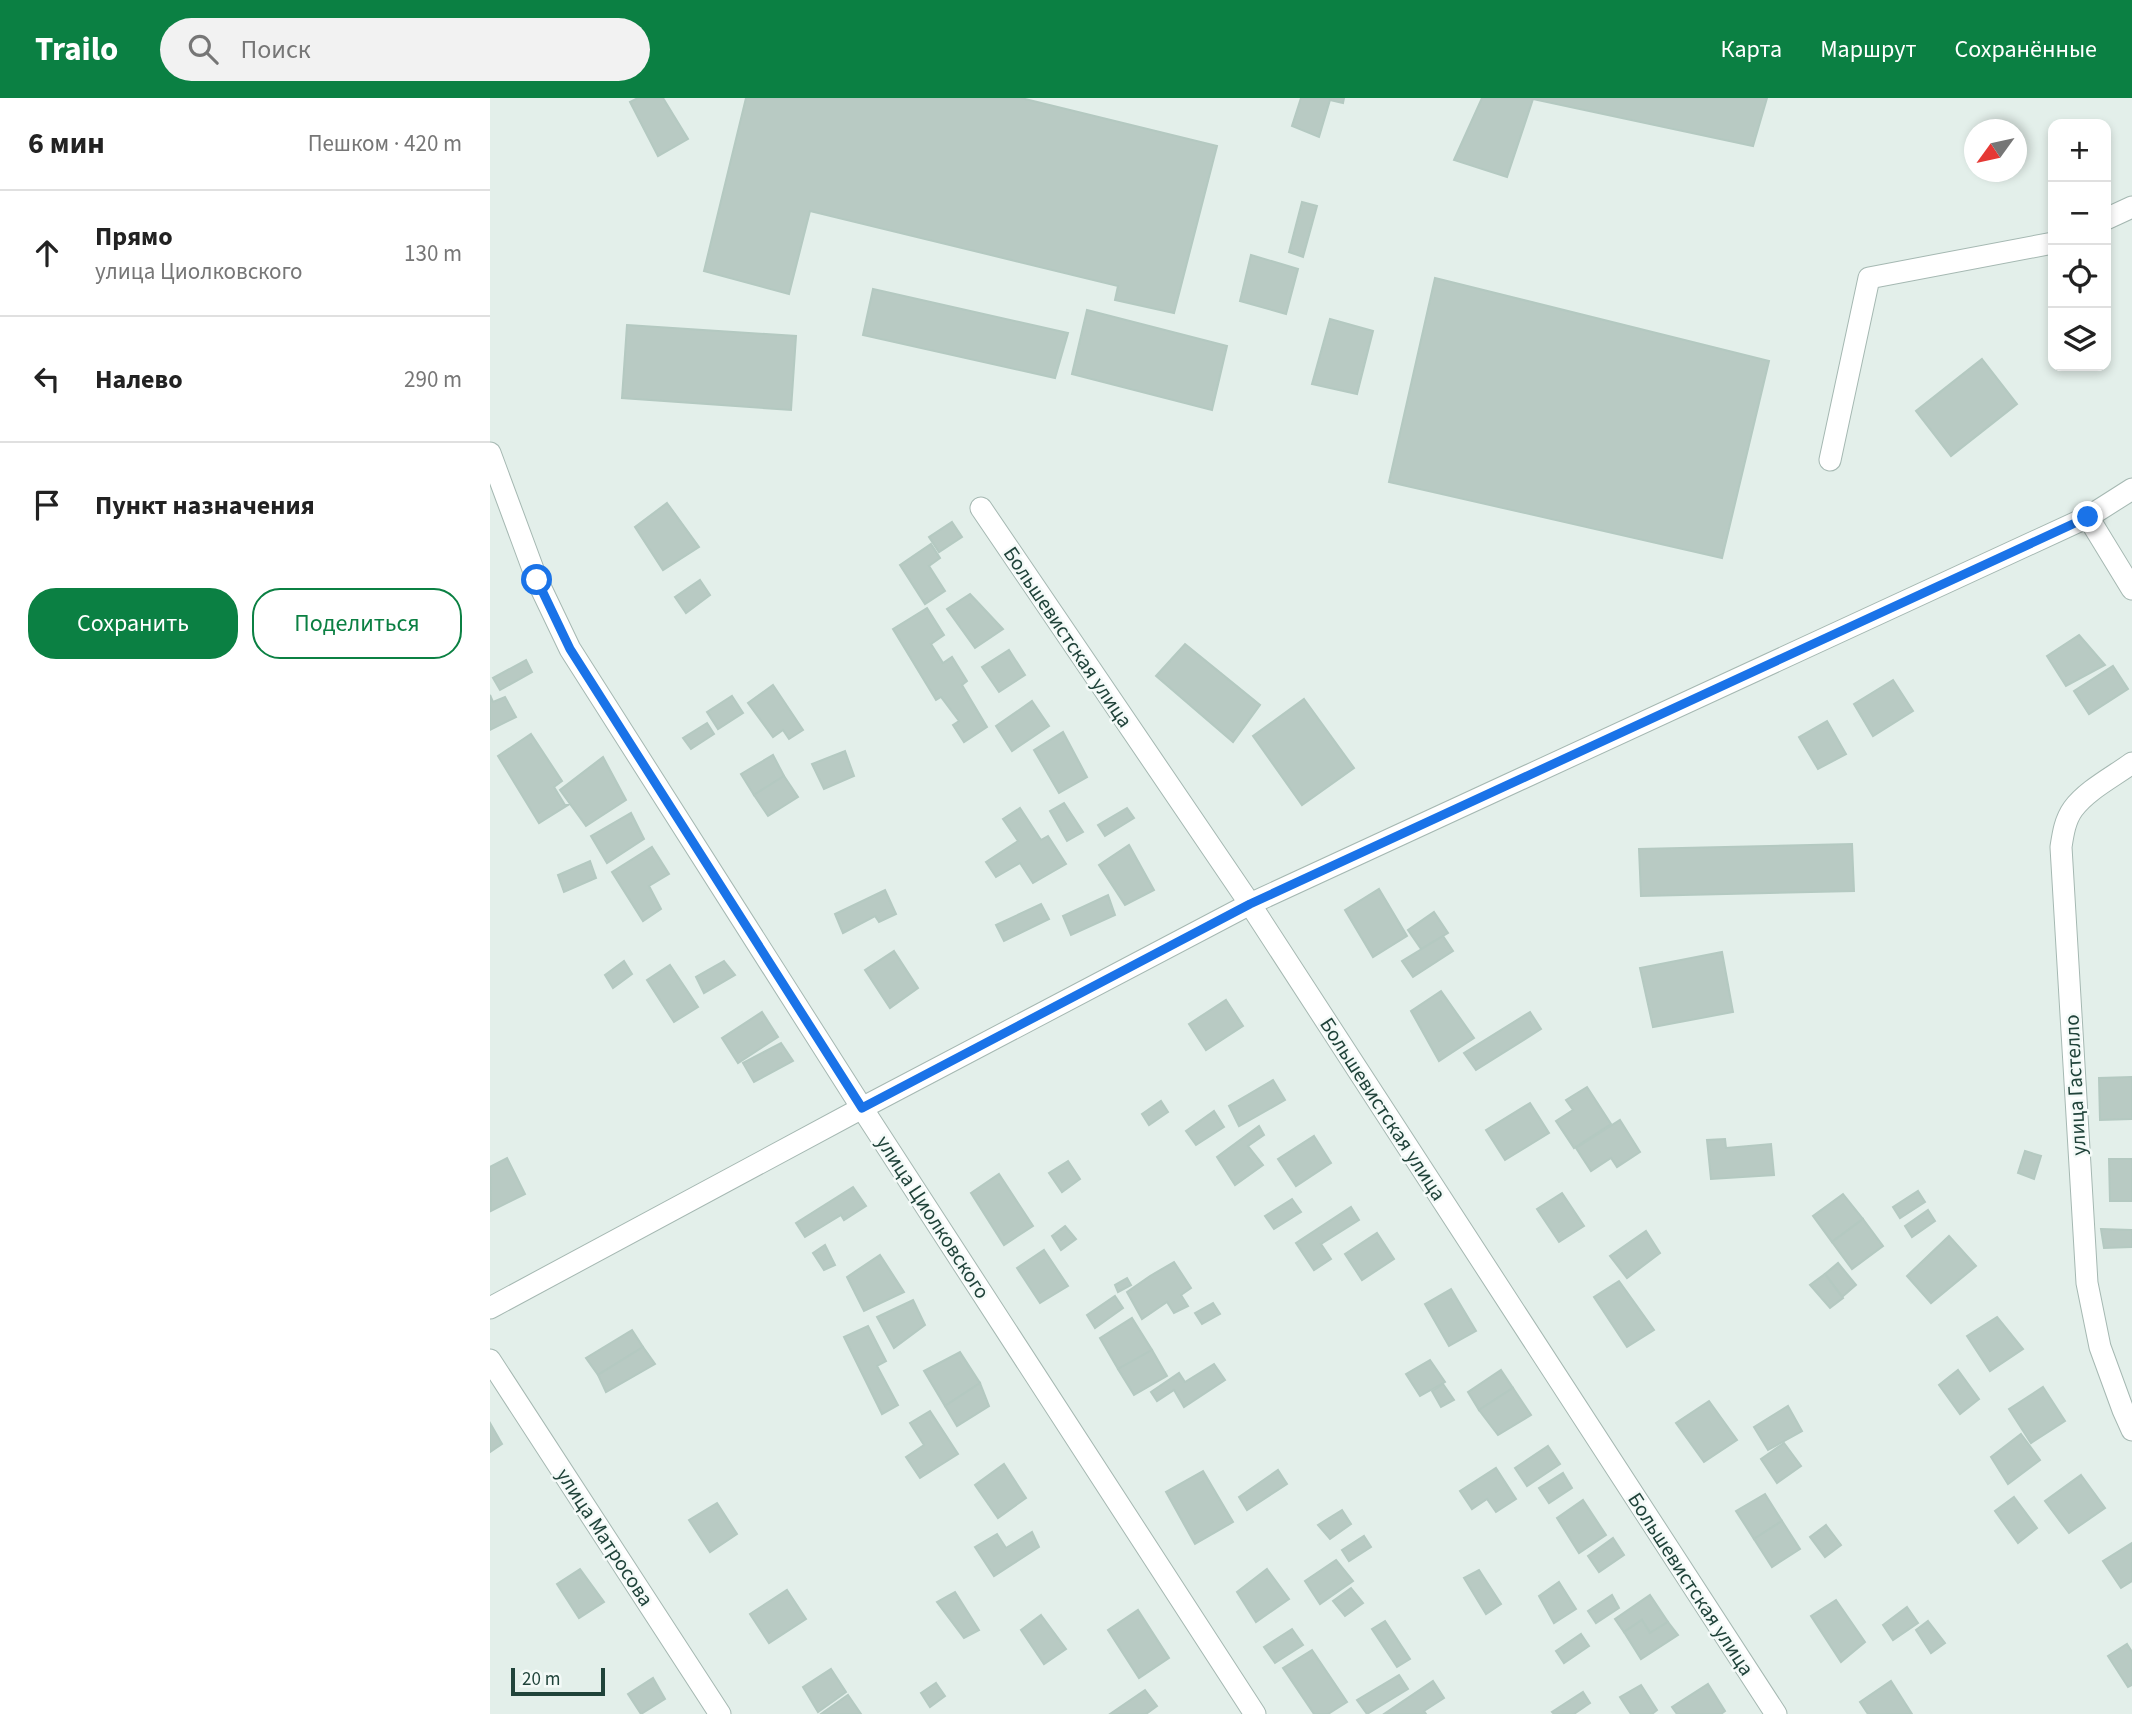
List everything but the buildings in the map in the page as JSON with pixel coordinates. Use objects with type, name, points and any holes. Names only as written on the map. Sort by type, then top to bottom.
[{"type":"street","points":[[2111,217],[2132,207]]},
{"type":"street","points":[[1830,460],[1869,278],[2048,244]]},
{"type":"street","name":"улица Циолковского","points":[[490,453],[537,580],[570,649],[862,1108],[1255,1714]]},
{"type":"street","points":[[490,1308],[1250,904],[2088,517],[2132,489]]},
{"type":"street","name":"Большевистская улица","points":[[981,508],[1250,904],[1776,1714]]},
{"type":"street","points":[[2088,517],[2132,589]]},
{"type":"street","name":"улица Гастелло","points":[[2132,764],[2072,809],[2064,827],[2061,847],[2087,1283],[2100,1347],[2132,1430]]},
{"type":"street","name":"улица Матросова","points":[[490,1360],[720,1714]]},
{"type":"route","points":[[537,580],[570,649],[612,718],[862,1108],[1250,904],[2088,517]]}]
